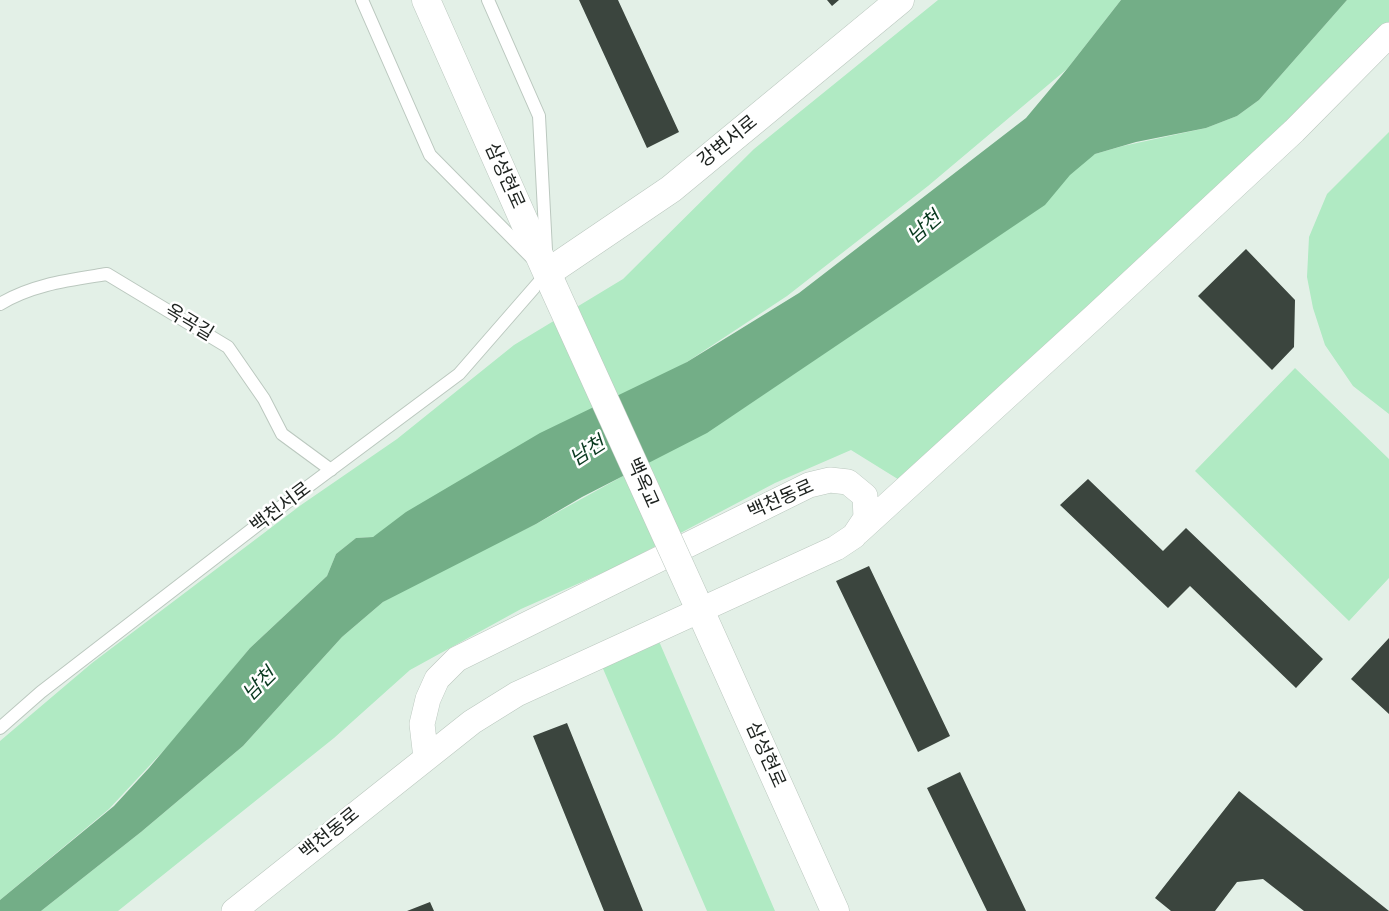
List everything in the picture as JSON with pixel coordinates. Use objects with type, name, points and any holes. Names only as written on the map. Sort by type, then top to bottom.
[{"type":"main road","name":"삼성현로","points":[[426,0],[550,278]]},
{"type":"main road","name":"강변서로","points":[[550,278],[671,189],[900,0]]},
{"type":"main road","name":"백옥교","points":[[550,278],[697,605]]},
{"type":"main road","name":"삼성현로","points":[[697,605],[835,911]]},
{"type":"street","points":[[854,536],[1294,131],[1389,35]]},
{"type":"street","name":"백천동로","points":[[234,911],[472,722],[517,694],[697,605],[836,548],[854,536],[866,518],[865,496],[848,482],[830,480],[809,485],[457,659],[438,679],[428,699],[422,724],[426,758]]},
{"type":"lane","points":[[362,0],[430,155],[550,278]]},
{"type":"lane","points":[[488,0],[539,116],[550,278]]},
{"type":"lane","name":"옥곡길","points":[[0,304],[15,295],[53,283],[107,274],[228,347],[264,399],[282,434],[331,470]]},
{"type":"lane","name":"백천서로","points":[[0,728],[41,692],[459,374],[550,278]]},
{"type":"shaded area","points":[[938,0],[1121,0],[1067,69],[928,186],[787,296],[687,362],[373,537],[356,538],[336,554],[327,576],[250,648],[180,733],[109,809],[0,900],[0,741],[92,663],[301,505],[397,439],[514,345],[623,279],[754,149]]},
{"type":"shaded area","points":[[1347,0],[1389,0],[1389,35],[909,486],[851,450],[775,483],[618,566],[521,609],[410,670],[334,738],[118,911],[41,911],[141,832],[243,746],[342,637],[383,602],[408,586],[536,524],[730,417],[1044,205],[1069,168],[1095,154],[1206,128],[1237,116],[1259,100]]},
{"type":"shaded area","points":[[1389,132],[1389,414],[1353,386],[1325,345],[1313,308],[1307,277],[1309,237],[1327,194]]},
{"type":"shaded area","points":[[1295,368],[1389,459],[1389,578],[1349,621],[1195,471]]},
{"type":"shaded area","points":[[655,632],[775,911],[707,911],[598,657]]},
{"type":"water","name":"남천","points":[[1121,0],[1347,0],[1259,100],[1237,116],[1206,128],[1136,142],[1095,154],[1070,175],[1045,205],[707,433],[582,497],[536,524],[383,602],[342,637],[243,746],[141,832],[41,911],[0,911],[0,900],[114,806],[149,768],[250,648],[327,576],[336,554],[356,538],[373,537],[406,512],[540,433],[687,362],[799,293],[1026,118]]},
{"type":"building","points":[[579,0],[618,0],[679,132],[647,148]]},
{"type":"building","points":[[827,0],[839,0],[832,6]]},
{"type":"building","points":[[1246,249],[1295,300],[1294,347],[1272,370],[1198,296]]},
{"type":"building","points":[[1088,479],[1163,551],[1186,528],[1323,659],[1296,688],[1190,586],[1168,608],[1060,505]]},
{"type":"building","points":[[869,566],[950,736],[918,752],[836,581]]},
{"type":"building","points":[[1389,638],[1389,714],[1351,679]]},
{"type":"building","points":[[567,723],[643,911],[604,911],[533,736]]},
{"type":"building","points":[[960,772],[1026,911],[987,911],[927,788]]},
{"type":"building","points":[[1239,791],[1389,911],[1304,911],[1263,879],[1237,882],[1215,911],[1171,911],[1155,898]]},
{"type":"building","points":[[430,902],[434,911],[407,911]]}]
